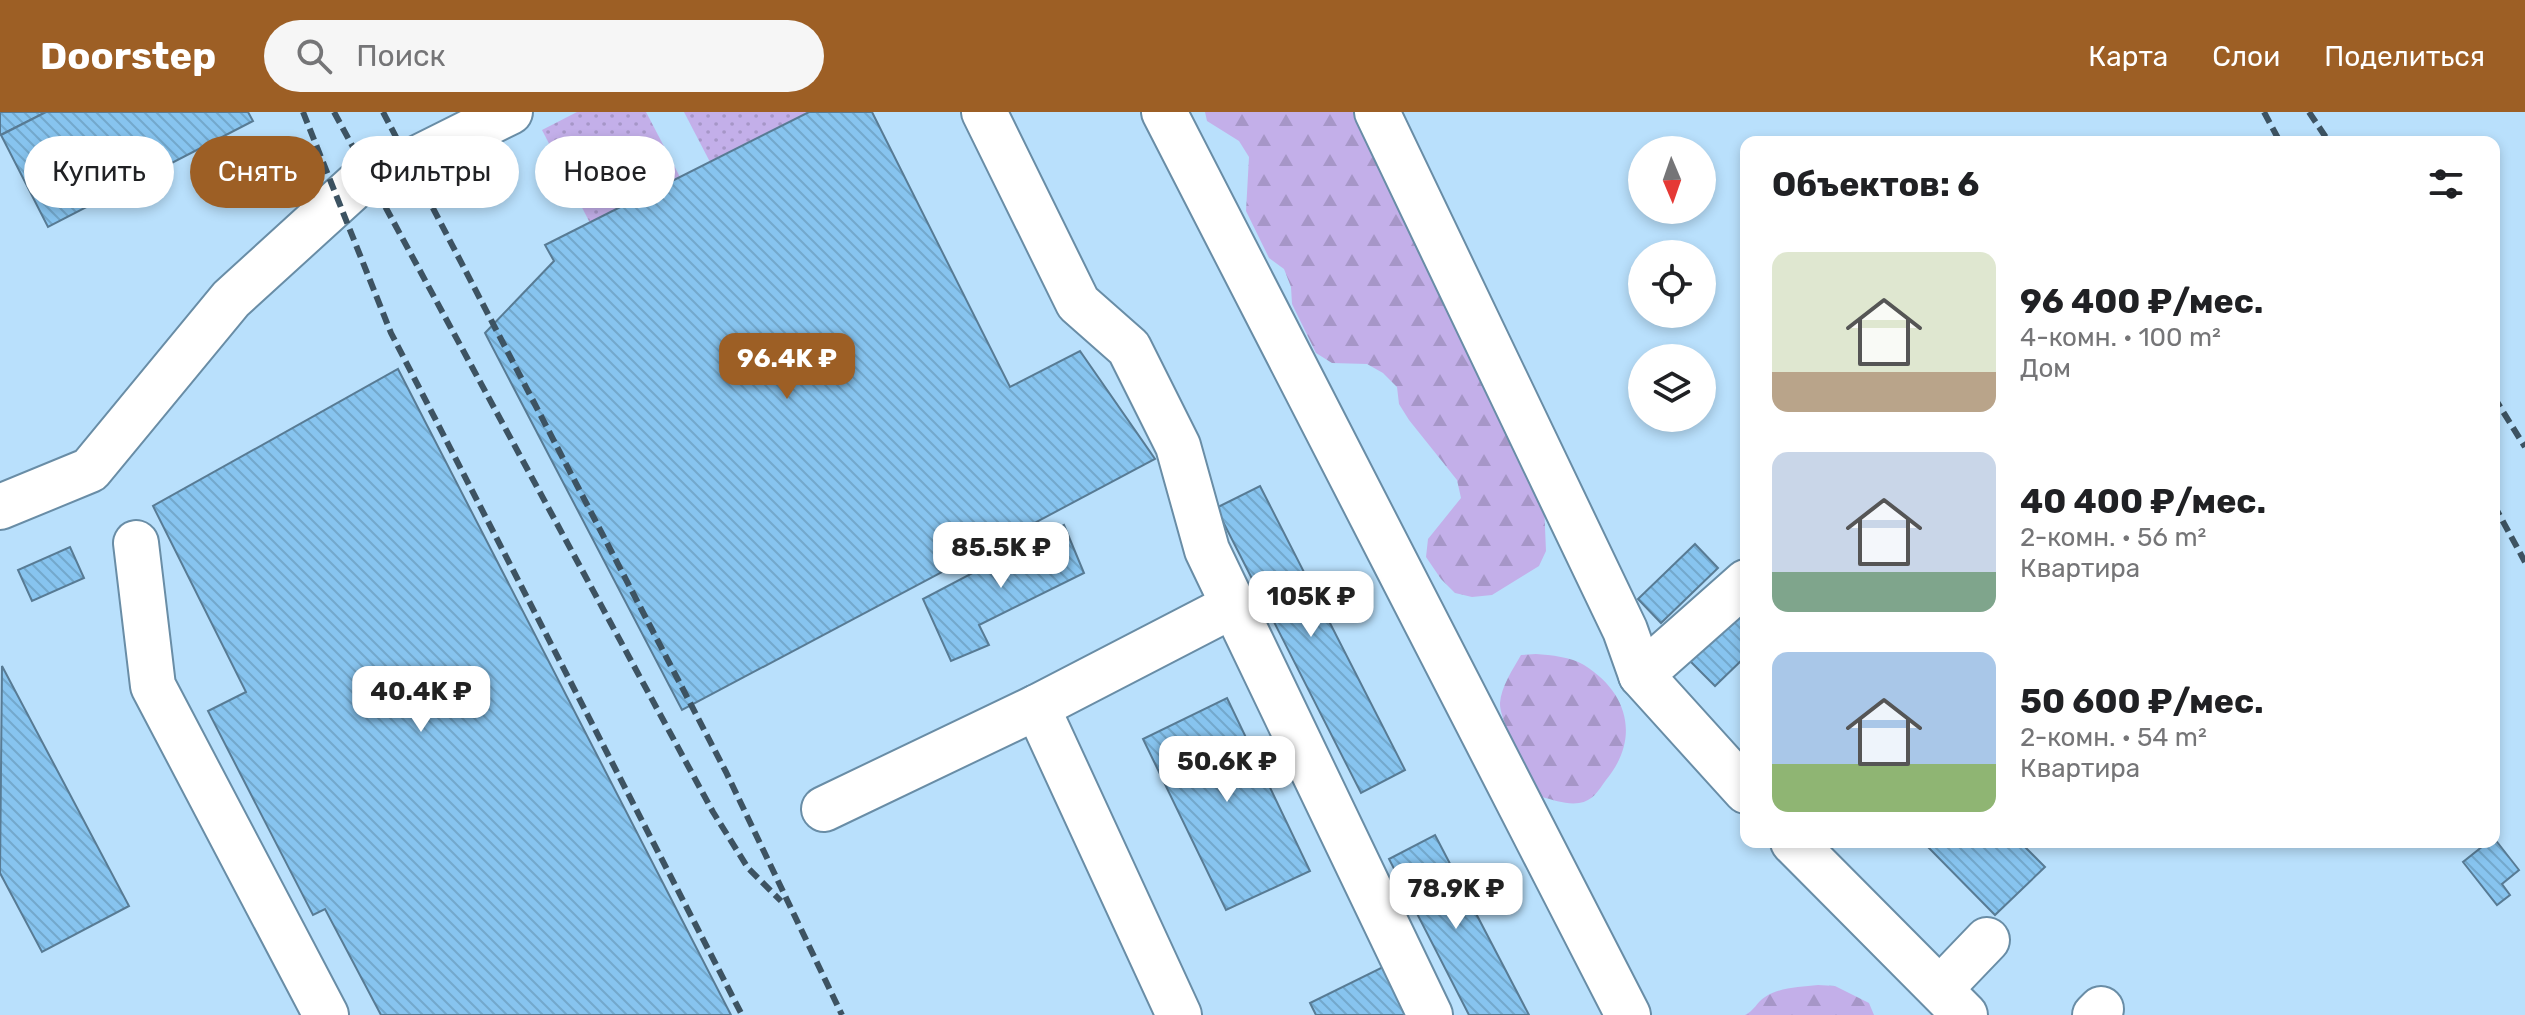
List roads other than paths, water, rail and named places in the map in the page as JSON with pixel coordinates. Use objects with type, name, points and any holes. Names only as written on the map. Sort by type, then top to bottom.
[{"type":"street","points":[[0,507],[90,470],[231,299],[366,176],[410,162],[510,112]]},
{"type":"street","points":[[984,112],[1078,303],[1129,348],[1178,446],[1207,550],[1430,1015]]},
{"type":"street","points":[[1164,112],[1628,1015]]},
{"type":"street","points":[[1377,112],[1625,630],[1641,675],[1740,784]]},
{"type":"street","points":[[136,543],[153,686],[326,1015]]},
{"type":"street","points":[[1641,675],[1740,587]]},
{"type":"street","points":[[824,809],[1037,707],[1234,605]]},
{"type":"street","points":[[1037,707],[1179,1015]]},
{"type":"street","points":[[1811,849],[1952,1002],[1987,940]]},
{"type":"railway","points":[[303,112],[391,333],[742,1015]]},
{"type":"railway","points":[[334,112],[713,812],[748,868],[781,901]]},
{"type":"railway","points":[[383,112],[726,772],[842,1015]]},
{"type":"railway","points":[[2264,112],[2277,136]]},
{"type":"railway","points":[[2309,112],[2325,136]]},
{"type":"railway","points":[[2500,407],[2525,447]]},
{"type":"railway","points":[[2500,516],[2525,562]]}]
